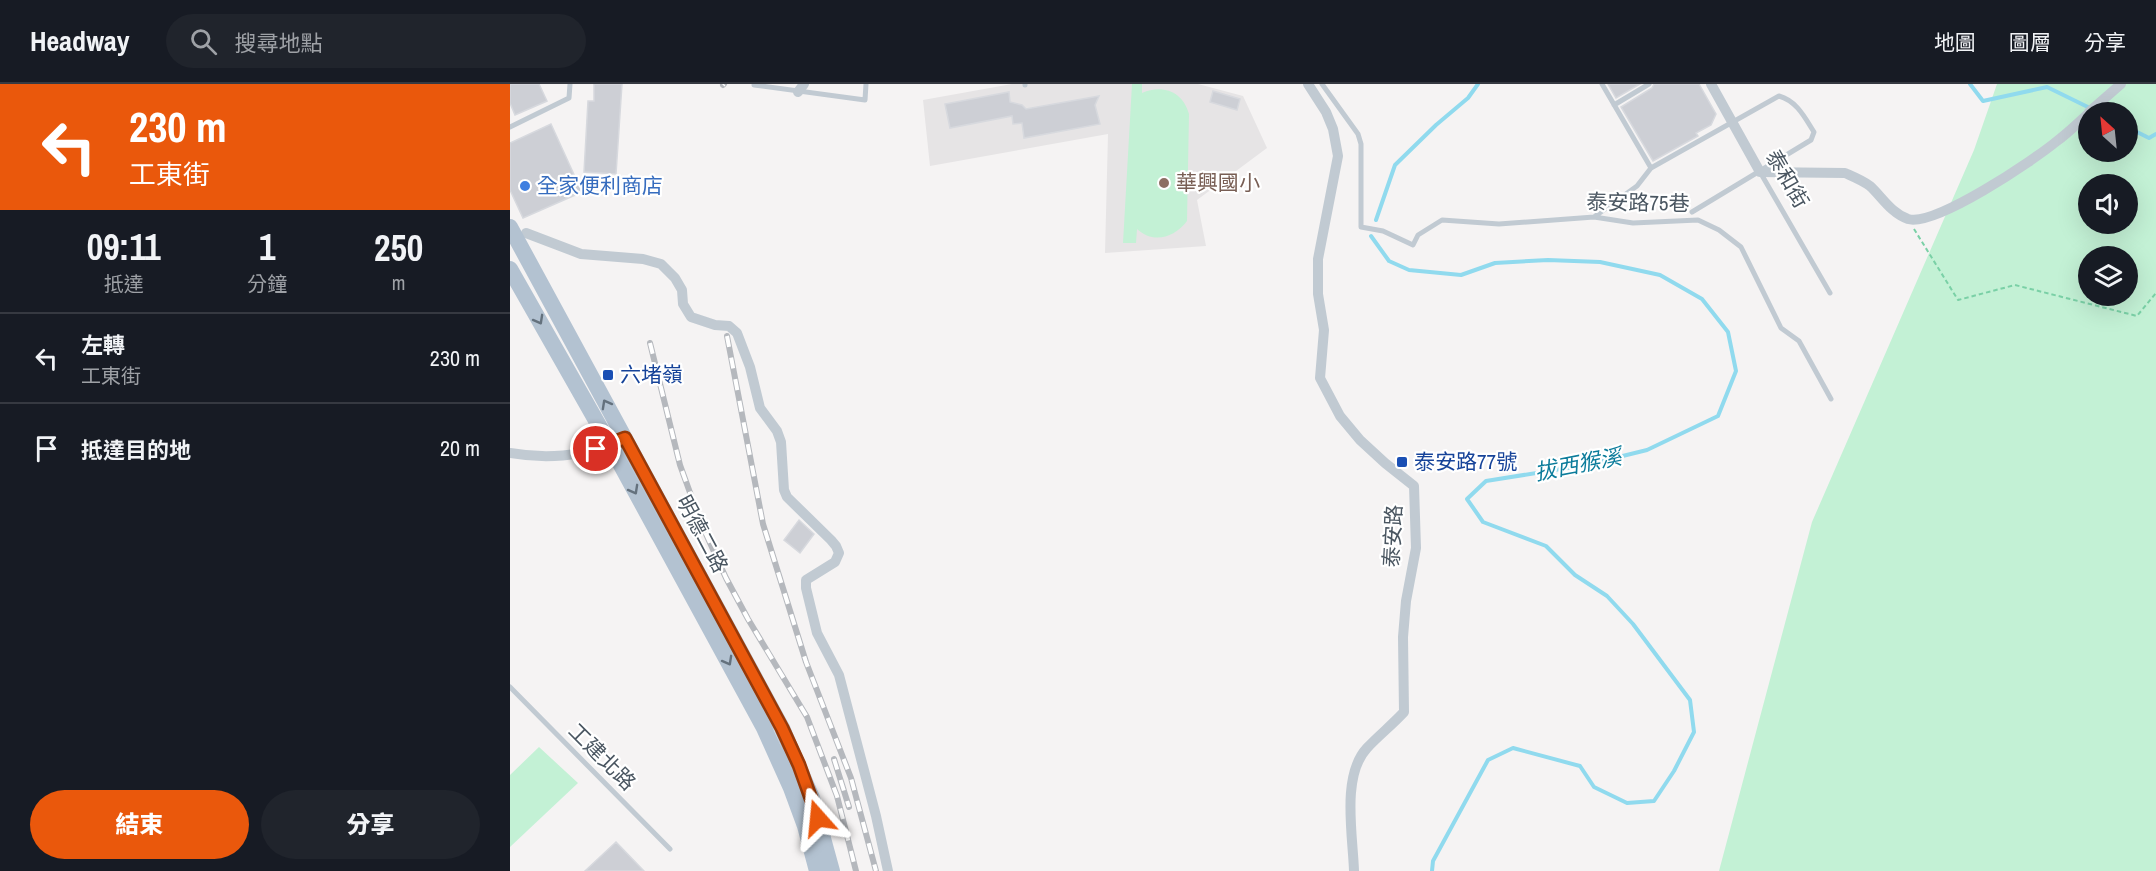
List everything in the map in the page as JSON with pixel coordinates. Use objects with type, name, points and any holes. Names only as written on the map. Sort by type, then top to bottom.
[{"type":"main road","name":"明德二路","points":[[518,230],[617,442],[764,728],[806,826],[817,871]]},
{"type":"main road","name":"明德二路","points":[[510,269],[617,442],[782,728],[812,798],[832,871]]},
{"type":"street","name":"泰安路","points":[[1308,84],[1326,112],[1333,129],[1338,156],[1318,259],[1318,294],[1324,330],[1320,378],[1340,416],[1360,440],[1414,486],[1416,548],[1406,601],[1403,638],[1404,712],[1365,750],[1354,771],[1349,789],[1354,871]]},
{"type":"street","name":"泰和街","points":[[1711,84],[1760,172]]},
{"type":"street","points":[[2101,102],[2121,84]]},
{"type":"street","points":[[1760,172],[1845,173],[1870,186],[1894,212],[1908,219],[1918,220],[1935,216],[2010,175],[2057,142],[2078,123]]},
{"type":"street","points":[[518,230],[581,255],[643,259],[662,264],[682,290],[683,304],[691,317],[715,325],[729,326],[737,333],[753,377],[760,408],[777,431],[781,442],[783,490],[787,497],[831,540],[839,553],[834,562],[806,580],[806,588],[817,633],[839,675],[888,871]]},
{"type":"street","points":[[510,453],[537,458],[582,453],[617,442]]},
{"type":"lane","points":[[510,127],[569,98],[570,84]]},
{"type":"lane","points":[[754,85],[801,88],[865,100],[866,84]]},
{"type":"lane","name":"泰安路75巷","points":[[1322,84],[1358,134],[1361,144],[1361,227],[1383,231],[1413,245],[1418,236],[1442,220],[1499,224],[1594,217],[1633,223],[1698,220],[1719,230],[1741,247],[1781,328],[1799,341],[1831,399]]},
{"type":"lane","points":[[1602,84],[1651,168]]},
{"type":"lane","points":[[1614,105],[1649,84]]},
{"type":"lane","points":[[1594,217],[1637,186],[1651,168],[1779,96],[1788,98],[1800,110],[1814,132],[1811,140],[1692,212]]},
{"type":"lane","name":"泰和街","points":[[1760,172],[1830,293]]},
{"type":"lane","name":"工建北路","points":[[510,687],[670,849]]},
{"type":"path","points":[[1908,219],[1958,300],[2016,285],[2137,316],[2156,293]]},
{"type":"shaded area","name":"華興國小","points":[[1012,84],[1198,84],[1243,96],[1267,148],[1197,200],[1206,246],[1105,253],[1108,134],[930,166],[923,100]]},
{"type":"green space","points":[[1132,84],[1142,84],[1142,93],[1157,89],[1171,92],[1177,95],[1186,106],[1189,114],[1187,221],[1176,232],[1163,237],[1156,238],[1143,234],[1137,229],[1136,243],[1123,243]]},
{"type":"green space","points":[[1997,84],[2156,84],[2156,871],[1719,871],[1812,522],[1974,150]]},
{"type":"green space","points":[[539,747],[578,783],[510,847],[510,775]]},
{"type":"building","points":[[510,84],[539,84],[547,101],[515,115],[510,103]]},
{"type":"building","points":[[594,84],[622,84],[616,174],[584,172],[588,101],[594,101]]},
{"type":"building","points":[[1608,84],[1640,84],[1616,98]]},
{"type":"building","points":[[1654,84],[1699,84],[1716,114],[1711,125],[1696,133],[1698,136],[1653,161],[1621,107],[1652,88]]},
{"type":"building","points":[[1213,91],[1240,99],[1237,110],[1210,102]]},
{"type":"building","points":[[1009,92],[1010,102],[1022,105],[1026,109],[1099,96],[1095,105],[1100,124],[1024,138],[1022,123],[1013,124],[1012,116],[950,128],[945,104]]},
{"type":"building","points":[[551,124],[582,192],[523,218],[510,190],[510,143]]},
{"type":"building","points":[[799,520],[814,534],[800,553],[784,540]]},
{"type":"building","points":[[616,842],[644,871],[585,871]]},
{"type":"waterway","name":"拔西猴溪","points":[[1376,220],[1395,165],[1468,98],[1478,84]]},
{"type":"waterway","points":[[1970,84],[1983,101],[2047,87],[2078,102]]},
{"type":"waterway","points":[[2138,132],[2149,138],[2156,134]]},
{"type":"waterway","name":"拔西猴溪","points":[[1371,236],[1389,261],[1409,270],[1461,275],[1495,263],[1548,260],[1600,262],[1660,275],[1702,299],[1728,332],[1736,371],[1718,416],[1647,450],[1586,465],[1486,481],[1467,499],[1483,522],[1546,546],[1575,575],[1607,596],[1633,624],[1690,700],[1694,732],[1674,771],[1654,801],[1627,803],[1594,787],[1580,766],[1513,748],[1488,760],[1433,861],[1432,871]]},
{"type":"railway","points":[[727,336],[763,524],[806,662],[851,778],[876,871]]},
{"type":"railway","points":[[650,343],[680,465],[701,523],[748,619],[807,717],[837,796],[856,871]]},
{"type":"railway","points":[[834,759],[849,807]]},
{"type":"place","name":"華興國小","points":[[1164,183]]},
{"type":"place","name":"全家便利商店","points":[[525,186]]},
{"type":"place","name":"六堵嶺","points":[[608,375]]},
{"type":"place","name":"泰安路77號","points":[[1402,462]]},
{"type":"route","points":[[596,449],[625,438],[782,728],[799,765],[818,818]]}]
